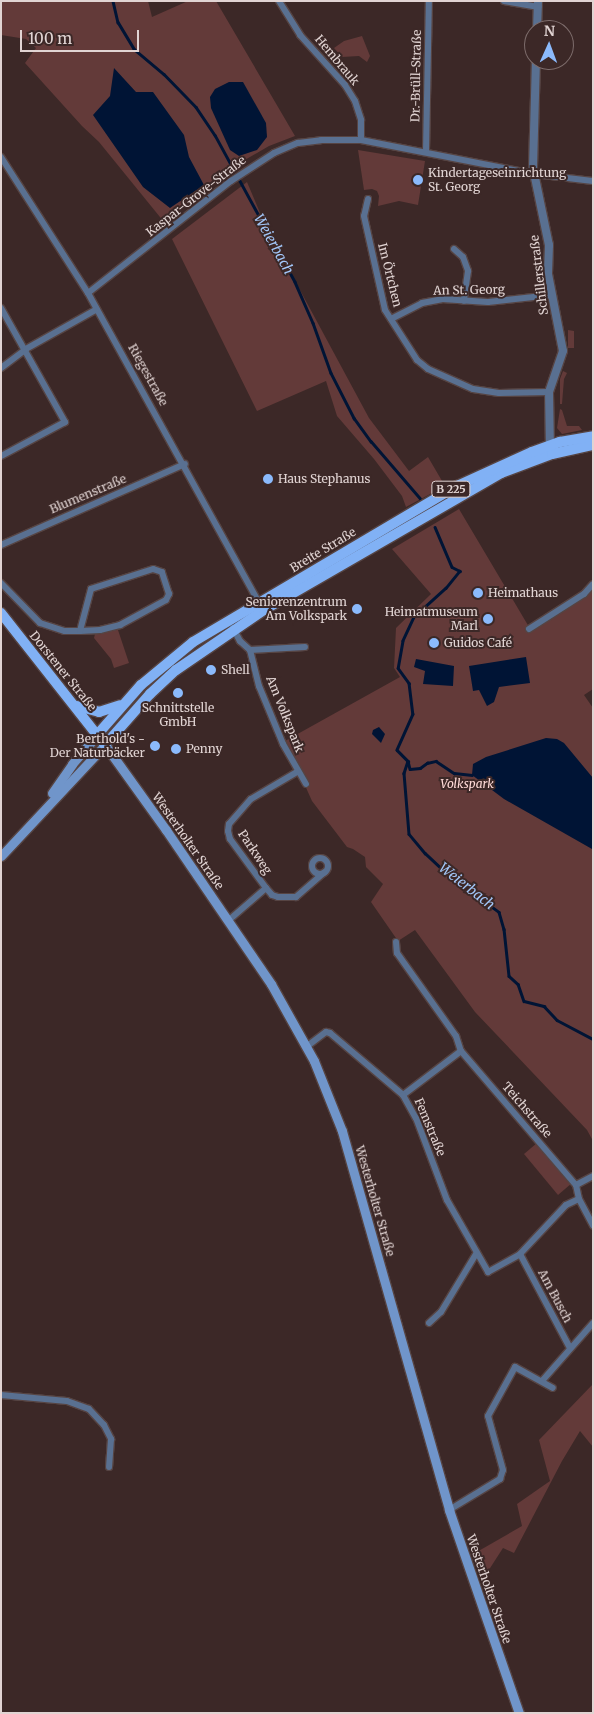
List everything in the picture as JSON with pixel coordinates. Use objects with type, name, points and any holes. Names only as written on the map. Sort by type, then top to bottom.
[{"type":"main road","name":"Breite Straße","points":[[97,735],[125,702],[169,660],[193,642],[231,625],[483,482],[550,450],[593,436]]},
{"type":"main road","name":"Breite Straße","points":[[550,450],[593,445]]},
{"type":"main road","name":"Dorstener Straße","points":[[1,613],[76,705],[105,745]]},
{"type":"main road","name":"Breite Straße","points":[[105,745],[150,694],[231,625]]},
{"type":"main road","points":[[76,705],[100,712],[125,702]]},
{"type":"main road","points":[[35,817],[72,764],[97,735]]},
{"type":"main road","points":[[1,856],[35,817],[105,745]]},
{"type":"main road","name":"Westerholter Straße","points":[[105,745],[229,920],[271,984],[306,1047],[327,1093],[350,1157],[449,1510],[519,1713]]},
{"type":"street","name":"Hembrauk","points":[[279,1],[300,35],[356,101],[361,120],[362,140]]},
{"type":"street","name":"Dr.-Brüll-Straße","points":[[426,152],[428,1]]},
{"type":"street","points":[[504,1],[538,4],[537,20]]},
{"type":"street","name":"Schillerstraße","points":[[536,70],[534,174],[549,245],[548,274],[563,351],[549,392],[550,450]]},
{"type":"street","name":"Kaspar-Grove-Straße","points":[[88,293],[231,182],[274,153],[298,143],[321,140],[362,140],[534,174],[593,181]]},
{"type":"street","name":"Riegestraße","points":[[1,157],[88,293],[185,464],[262,606]]},
{"type":"street","name":"Im Örtchen","points":[[368,199],[364,216],[385,310],[418,360],[428,369],[473,389],[499,393],[549,392]]},
{"type":"street","points":[[454,250],[464,258],[468,271],[464,301]]},
{"type":"street","name":"An St. Georg","points":[[391,319],[422,303],[442,299],[512,301],[552,295]]},
{"type":"street","points":[[1,308],[26,349],[65,422],[1,456]]},
{"type":"street","points":[[1,368],[26,349],[97,309]]},
{"type":"street","name":"Blumenstraße","points":[[2,542],[185,464]]},
{"type":"street","points":[[1,582],[40,623],[52,628],[80,631],[100,630],[120,624],[166,600],[169,594],[162,572],[153,569],[91,590],[80,631]]},
{"type":"street","points":[[529,629],[584,594],[593,584]]},
{"type":"street","name":"Am Volkspark","points":[[231,625],[240,641],[250,650],[259,686],[297,772],[306,784]]},
{"type":"street","points":[[250,650],[305,646]]},
{"type":"street","name":"Parkweg","points":[[297,772],[251,798],[229,824],[230,839],[272,895],[296,897],[325,872]]},
{"type":"street","name":"Parkweg","points":[[229,920],[266,888]]},
{"type":"street","name":"Teichstraße","points":[[396,942],[397,953],[456,1036],[461,1051],[576,1184],[579,1199],[593,1225]]},
{"type":"street","name":"Femstraße","points":[[306,1047],[326,1032],[330,1032],[403,1094],[416,1118],[447,1200],[476,1254],[488,1272],[520,1254]]},
{"type":"street","points":[[403,1094],[461,1051]]},
{"type":"street","points":[[576,1184],[593,1176]]},
{"type":"street","points":[[520,1254],[566,1205],[579,1199]]},
{"type":"street","points":[[429,1323],[441,1312],[476,1254]]},
{"type":"street","name":"Am Busch","points":[[520,1254],[570,1348]]},
{"type":"street","points":[[542,1381],[593,1323]]},
{"type":"street","points":[[449,1510],[500,1479],[503,1470],[488,1416],[515,1366],[553,1388]]},
{"type":"street","points":[[1,1395],[67,1401],[89,1409],[104,1424],[111,1439],[109,1467]]},
{"type":"green space","points":[[1,1],[148,1],[152,17],[188,1],[216,1],[295,136],[269,146],[243,161],[164,222],[99,142],[25,63],[36,48],[26,39],[1,35]]},
{"type":"green space","points":[[362,36],[370,56],[367,62],[359,56],[342,57],[334,48],[344,41]]},
{"type":"green space","points":[[358,150],[425,161],[418,205],[399,201],[378,206],[379,196],[377,191],[372,189],[364,190]]},
{"type":"green space","points":[[247,182],[266,227],[369,418],[409,471],[428,457],[445,486],[406,507],[402,496],[374,459],[337,416],[326,381],[257,411],[172,239]]},
{"type":"green space","points":[[568,330],[574,331],[574,348],[568,348]]},
{"type":"green space","points":[[563,371],[567,373],[564,379],[562,404],[560,404],[560,379]]},
{"type":"green space","points":[[560,409],[567,426],[579,426],[582,430],[562,434],[557,428]]},
{"type":"green space","name":"Volkspark","points":[[459,509],[529,627],[593,591],[593,689],[584,695],[593,708],[593,1141],[587,1130],[475,1012],[415,930],[398,941],[371,902],[383,884],[366,867],[365,857],[347,847],[312,801],[285,741],[400,677],[394,668],[396,628],[431,594],[392,549]]},
{"type":"green space","points":[[117,627],[129,663],[114,668],[111,659],[94,638],[95,634]]},
{"type":"green space","points":[[537,1143],[572,1183],[558,1195],[524,1154]]},
{"type":"green space","points":[[593,1384],[593,1447],[580,1431],[562,1461],[514,1553],[503,1548],[483,1579],[475,1553],[522,1526],[517,1504],[550,1481],[539,1440]]},
{"type":"water","points":[[114,68],[136,92],[153,92],[184,135],[189,157],[204,185],[170,208],[143,187],[93,115],[110,96]]},
{"type":"water","points":[[229,82],[243,82],[266,123],[267,137],[257,150],[239,156],[230,150],[211,108],[210,97],[215,89]]},
{"type":"water","points":[[526,657],[530,683],[499,687],[494,702],[487,706],[479,690],[473,691],[469,666]]},
{"type":"water","points":[[416,659],[454,666],[453,686],[423,684],[425,671],[414,667]]},
{"type":"water","points":[[379,727],[385,734],[381,743],[372,734],[373,730]]},
{"type":"water","points":[[546,738],[557,739],[564,743],[593,778],[593,853],[592,849],[504,799],[472,775],[473,764],[486,757]]},
{"type":"waterway","name":"Weierbach","points":[[113,1],[118,22],[134,49],[164,74],[196,107],[215,135],[295,282],[313,323],[331,373],[354,418],[371,441],[420,498]]},
{"type":"waterway","name":"Weierbach","points":[[435,527],[452,567],[460,571],[446,588],[414,617],[403,641],[398,668],[409,683],[413,714],[397,750],[408,761],[404,773],[409,834],[425,853],[449,875],[499,912],[504,929],[509,976],[518,984],[524,1001],[544,1006],[557,1020],[593,1039]]},
{"type":"waterway","points":[[408,761],[410,769],[420,768],[427,763],[436,761],[454,773],[472,775]]},
{"type":"place","name":"Kindertageseinrichtung St. Georg","points":[[418,180]]},
{"type":"place","name":"Haus Stephanus","points":[[268,479]]},
{"type":"place","name":"Heimathaus","points":[[478,593]]},
{"type":"place","name":"Seniorenzentrum Am Volkspark","points":[[357,609]]},
{"type":"place","name":"Heimatmuseum Marl","points":[[488,619]]},
{"type":"place","name":"Guidos Café","points":[[434,643]]},
{"type":"place","name":"Shell","points":[[211,670]]},
{"type":"place","name":"Schnittstelle GmbH","points":[[178,693]]},
{"type":"place","name":"Berthold's - Der Naturbäcker","points":[[155,746]]},
{"type":"place","name":"Penny","points":[[176,749]]}]
